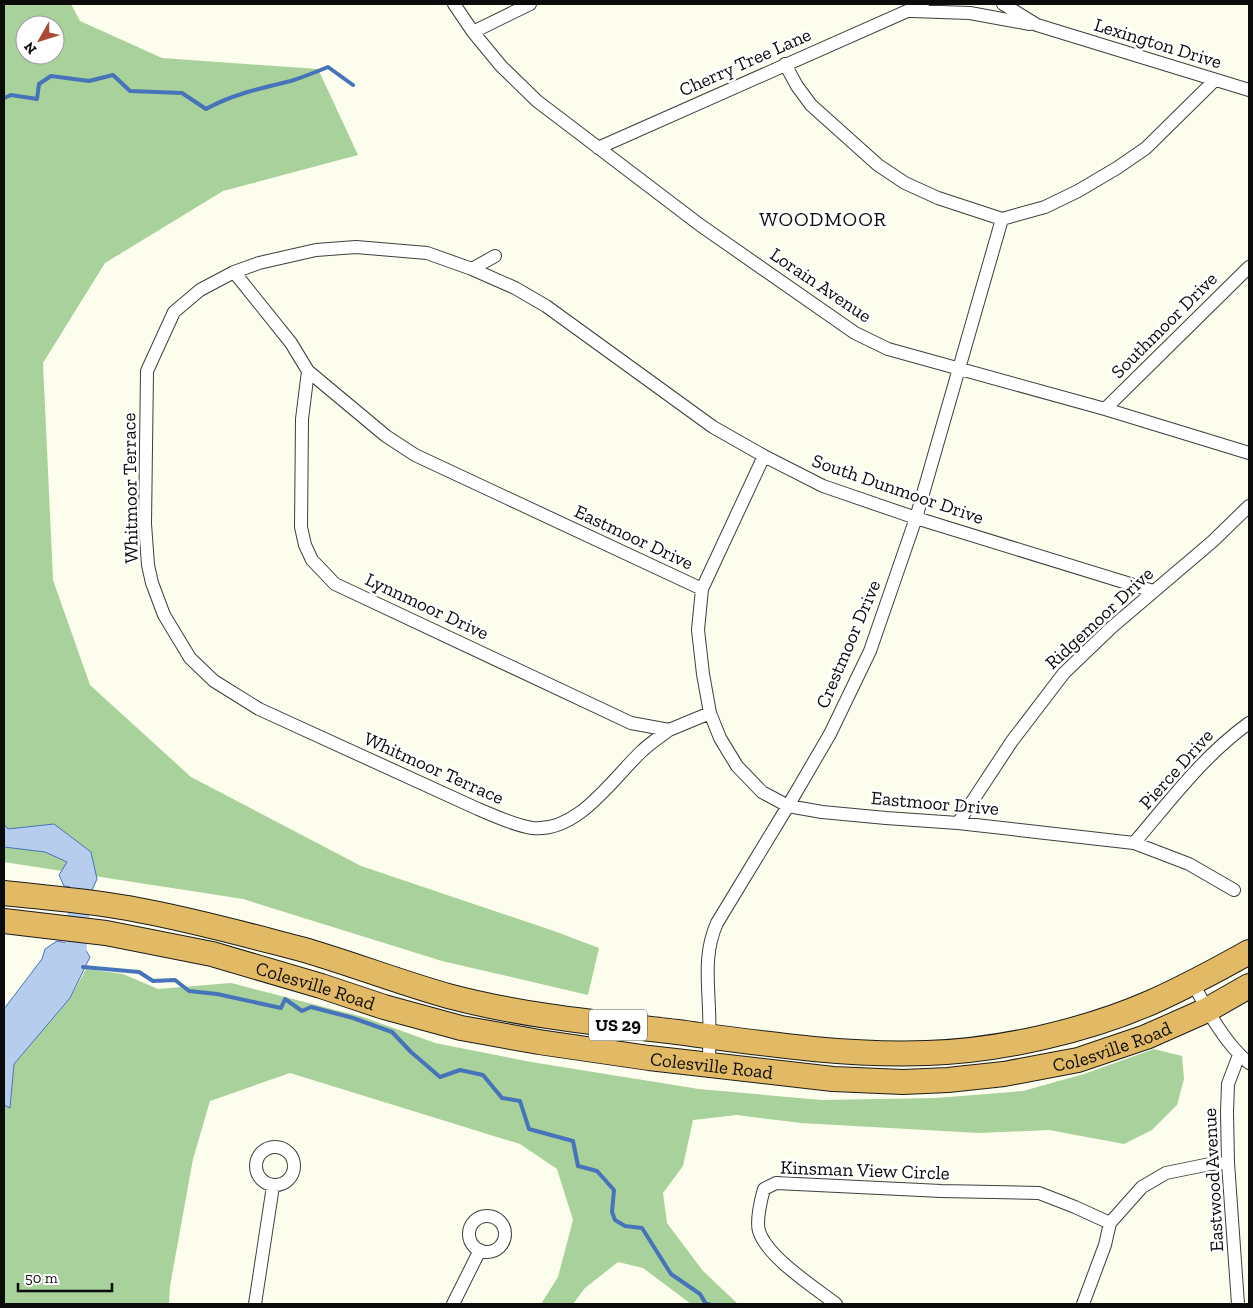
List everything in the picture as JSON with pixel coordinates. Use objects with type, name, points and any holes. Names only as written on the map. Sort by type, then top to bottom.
[{"type":"highway","name":"Colesville Road","points":[[4,893],[60,898],[136,909],[296,948],[450,996],[536,1015],[858,1053],[928,1053],[982,1048],[1056,1034],[1149,1004],[1193,983],[1249,952]]},
{"type":"highway","name":"Colesville Road","points":[[4,921],[85,931],[212,954],[321,986],[384,1007],[461,1028],[539,1042],[708,1065],[833,1079],[903,1082],[1004,1074],[1078,1060],[1146,1037],[1207,1010],[1249,986]]},
{"type":"street","name":"Lorain Avenue","points":[[454,4],[473,32],[501,66],[536,101],[700,225],[855,333],[888,349],[1105,409],[1249,452]]},
{"type":"street","points":[[473,32],[530,4]]},
{"type":"street","name":"Cherry Tree Lane","points":[[598,148],[922,4]]},
{"type":"street","name":"Lexington Drive","points":[[1003,4],[1037,25],[1249,90]]},
{"type":"street","name":"Cherry Tree Lane","points":[[906,11],[970,13],[1037,25]]},
{"type":"street","points":[[785,64],[811,105],[878,165],[905,183],[938,198],[1002,219],[1045,207],[1078,191],[1117,168],[1146,148],[1215,80]]},
{"type":"street","name":"Crestmoor Drive","points":[[708,1065],[710,1036],[707,956],[710,938],[717,923],[830,734],[870,651],[916,518],[1002,219]]},
{"type":"street","name":"Whitmoor Terrace","points":[[472,269],[427,253],[356,247],[316,250],[259,263],[234,272],[200,290],[174,312],[147,372],[145,524],[148,565],[152,583],[164,616],[190,658],[214,682],[259,709],[478,809],[513,823],[533,828],[550,827],[581,813],[642,750],[669,730]]},
{"type":"street","points":[[472,269],[495,256]]},
{"type":"street","name":"Southmoor Drive","points":[[1105,409],[1249,267]]},
{"type":"street","name":"South Dunmoor Drive","points":[[472,269],[515,288],[546,306],[713,427],[823,486],[916,518],[1153,591]]},
{"type":"street","name":"Eastmoor Drive","points":[[234,272],[291,342],[308,372],[386,436],[415,455],[702,589],[698,630],[710,713],[720,738],[737,766],[762,792],[788,806],[822,812],[958,823],[1134,843],[1189,864],[1234,890]]},
{"type":"street","name":"Lynnmoor Drive","points":[[308,372],[302,419],[301,527],[305,545],[312,560],[335,584],[631,722],[669,730]]},
{"type":"street","points":[[702,589],[764,456]]},
{"type":"street","name":"Ridgemoor Drive","points":[[958,823],[1012,740],[1064,673],[1112,627],[1213,541],[1249,506]]},
{"type":"street","points":[[669,730],[710,713]]},
{"type":"street","name":"Pierce Drive","points":[[1134,843],[1194,771],[1232,736],[1249,724]]},
{"type":"street","points":[[1193,983],[1207,1010],[1244,1059]]},
{"type":"street","name":"Eastwood Avenue","points":[[1242,1300],[1228,1163],[1226,1112],[1228,1084],[1244,1059]]},
{"type":"street","points":[[1084,1304],[1105,1245],[1110,1223],[1142,1187],[1166,1173],[1212,1164],[1228,1163]]},
{"type":"street","name":"Kinsman View Circle","points":[[836,1304],[766,1246],[758,1230],[760,1200],[764,1189],[776,1183],[941,1191],[1039,1193],[1110,1223]]},
{"type":"street","points":[[255,1304],[273,1186]]},
{"type":"street","points":[[453,1304],[480,1250]]},
{"type":"green space","points":[[4,4],[71,4],[80,21],[162,58],[318,69],[358,155],[223,191],[105,263],[43,363],[53,580],[90,685],[191,777],[361,866],[599,948],[588,995],[442,961],[243,899],[4,862]]},
{"type":"green space","points":[[86,969],[123,974],[158,989],[231,983],[363,1017],[435,1043],[531,1062],[699,1089],[822,1100],[936,1098],[1023,1091],[1084,1074],[1154,1049],[1182,1056],[1184,1079],[1177,1105],[1152,1130],[1124,1144],[1049,1130],[979,1133],[801,1123],[737,1115],[693,1120],[683,1166],[663,1193],[667,1223],[703,1271],[738,1304],[691,1304],[643,1268],[618,1262],[585,1288],[573,1304],[541,1304],[558,1277],[573,1220],[557,1169],[520,1144],[290,1073],[210,1101],[193,1159],[170,1286],[169,1304],[4,1304],[4,1105],[10,1108],[14,1064],[70,998]]},
{"type":"water","points":[[4,824],[8,829],[54,824],[91,852],[97,879],[92,890],[64,886],[59,875],[67,862],[45,852],[4,847]]},
{"type":"water","points":[[57,941],[76,945],[82,944],[90,957],[70,998],[14,1064],[10,1108],[4,1105],[4,1009],[42,959],[45,949]]},
{"type":"waterway","points":[[4,98],[11,95],[37,99],[39,84],[51,76],[89,81],[113,75],[130,91],[182,93],[206,109],[237,95],[291,81],[328,67],[353,85]]},
{"type":"waterway","points":[[61,971],[75,955],[81,883]]},
{"type":"waterway","points":[[83,967],[139,972],[153,981],[175,980],[189,991],[217,994],[281,1008],[285,999],[302,1011],[311,1007],[353,1018],[392,1032],[411,1052],[440,1077],[460,1070],[483,1075],[502,1098],[520,1101],[529,1129],[573,1141],[578,1166],[597,1171],[614,1190],[612,1212],[615,1220],[625,1226],[642,1228],[671,1274],[700,1294],[706,1304],[709,1304]]},
{"type":"district","name":"WOODMOOR","points":[[823,219]]}]
